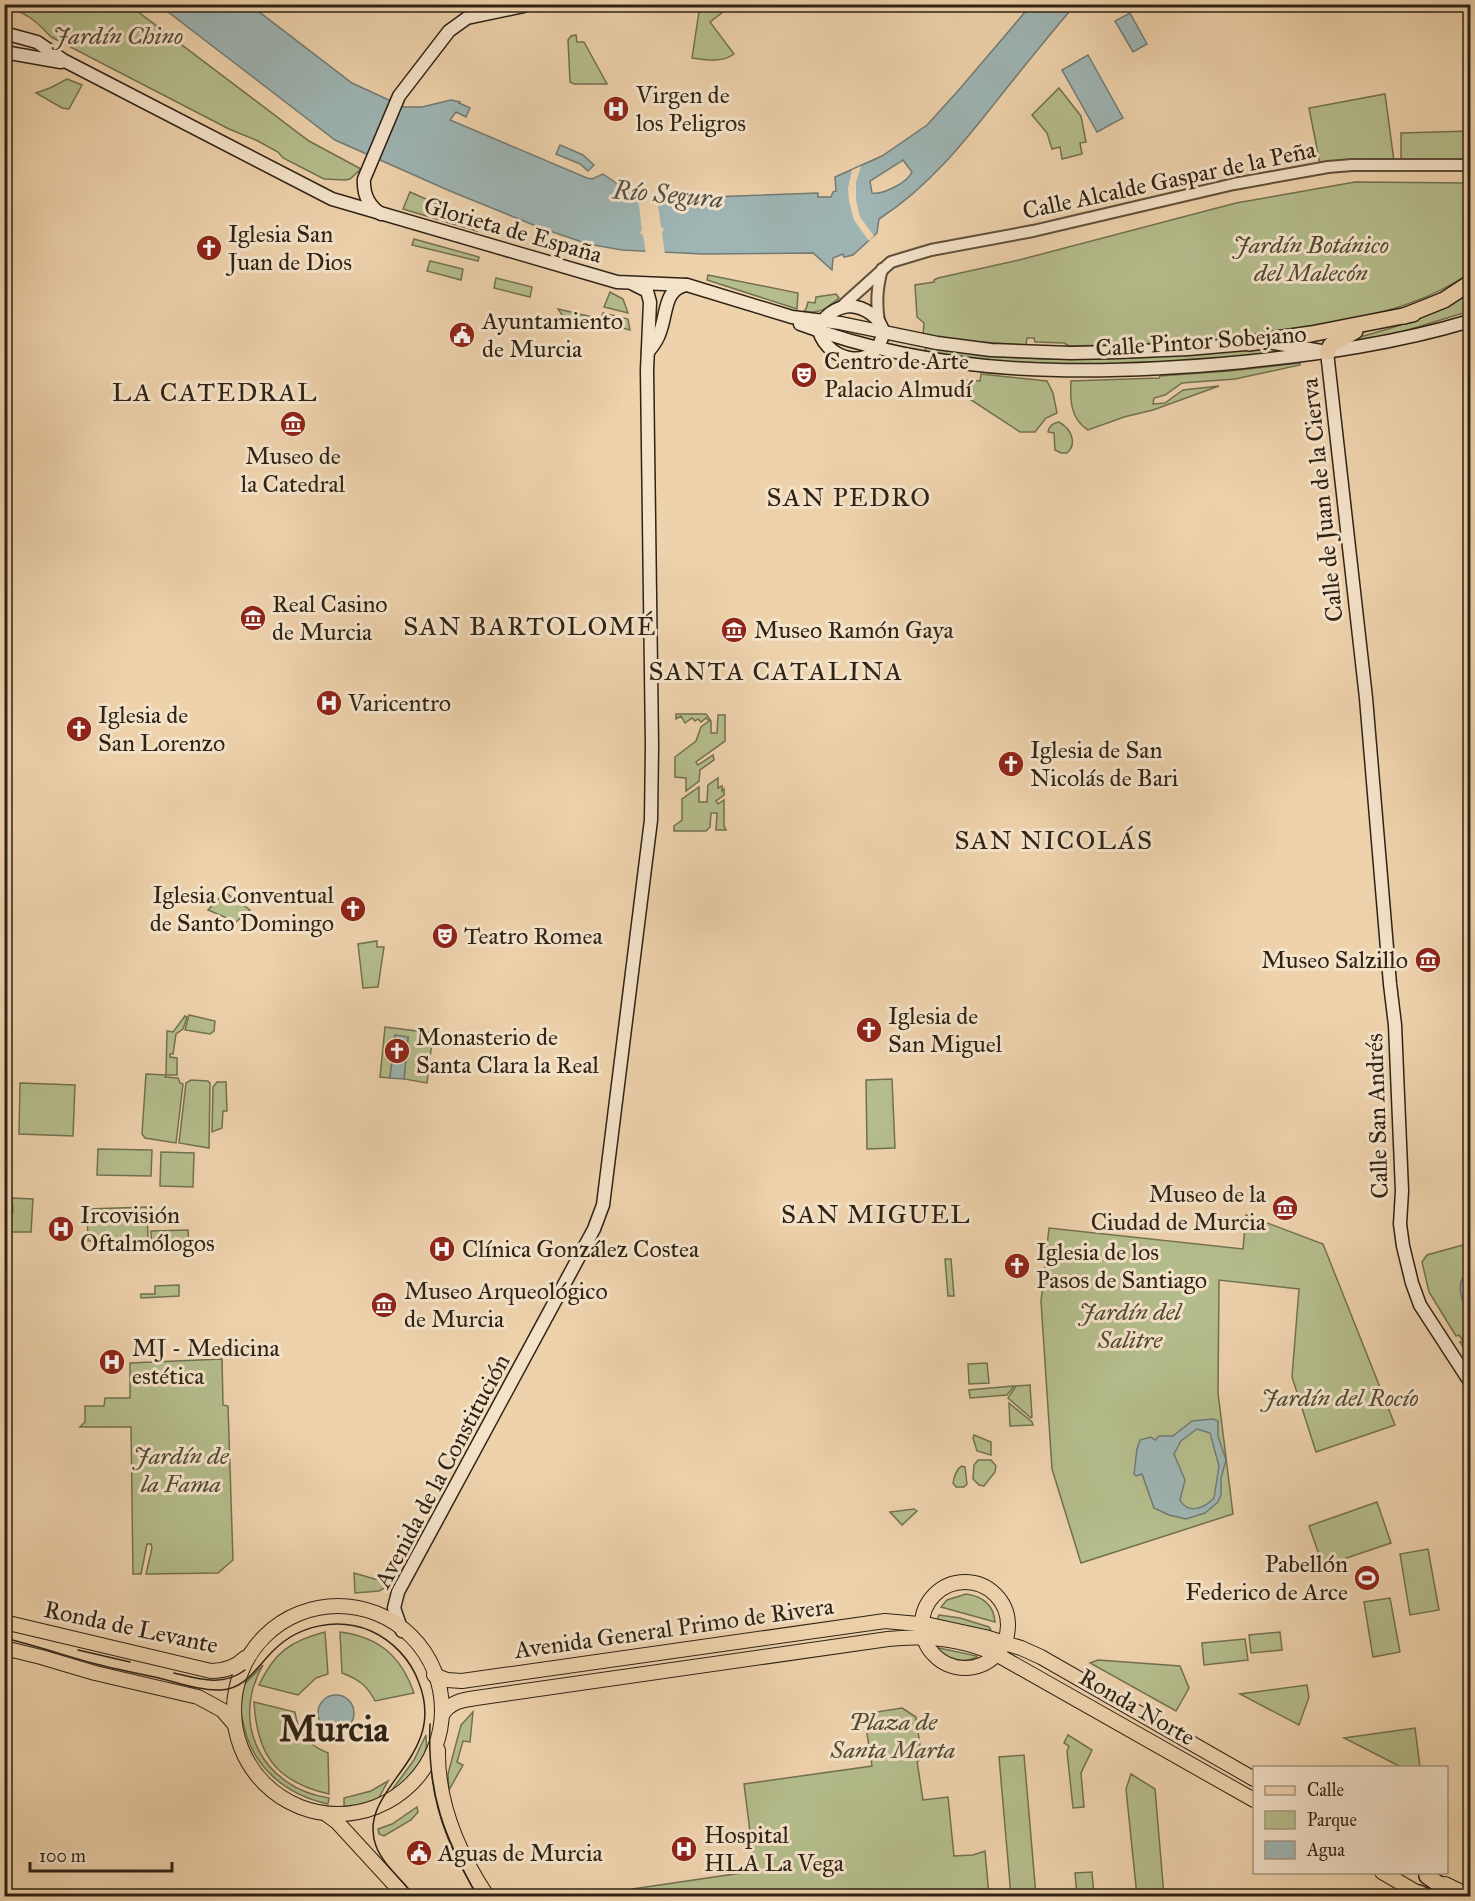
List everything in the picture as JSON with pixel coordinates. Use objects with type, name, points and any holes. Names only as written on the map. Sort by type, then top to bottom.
[{"type":"highway","points":[[1326,352],[1343,336],[1413,314],[1444,300],[1470,283]]},
{"type":"highway","points":[[1250,344],[1413,314]]},
{"type":"highway","points":[[1424,1874],[1456,1896]]},
{"type":"main road","points":[[382,215],[372,206],[366,196],[363,183],[398,97],[456,24],[471,17],[524,5]]},
{"type":"main road","points":[[4,33],[41,44],[57,57],[74,66]]},
{"type":"main road","points":[[4,52],[74,66]]},
{"type":"main road","name":"Glorieta de España","points":[[74,66],[316,192],[345,204],[617,282],[687,285],[821,326]]},
{"type":"main road","name":"Avenida de la Constitución","points":[[402,1631],[394,1608],[398,1592],[573,1269],[594,1229],[603,1205],[651,816],[648,353],[650,298],[644,288],[633,284]]},
{"type":"main road","points":[[648,353],[660,331],[671,294],[676,288],[687,285]]},
{"type":"main road","points":[[855,306],[868,311],[881,327],[878,348],[866,356],[852,359],[829,349],[822,340],[821,326],[840,308],[855,306]]},
{"type":"main road","points":[[1326,352],[1414,336],[1470,321]]},
{"type":"main road","name":"Calle Pintor Sobejano","points":[[821,326],[881,327],[923,341],[969,348],[1057,353],[1161,351],[1250,344],[1283,344],[1326,352]]},
{"type":"main road","name":"Calle Pintor Sobejano","points":[[878,348],[920,358],[972,366],[1059,371],[1181,367],[1326,352]]},
{"type":"main road","name":"Calle de Juan de la Cierva","points":[[1326,352],[1359,643],[1377,838]]},
{"type":"main road","name":"Calle San Andrés","points":[[1377,838],[1395,1025],[1402,1191],[1400,1224],[1403,1246],[1420,1305],[1470,1382]]},
{"type":"main road","points":[[973,1584],[992,1592],[1005,1608],[1008,1626],[1000,1648],[978,1665],[956,1666],[937,1658],[929,1648],[923,1630],[926,1605],[935,1594],[952,1585],[973,1584]]},
{"type":"main road","points":[[313,1809],[334,1814],[351,1814],[372,1811],[389,1804],[407,1791],[422,1775],[438,1738],[442,1715],[441,1701],[434,1675],[422,1651],[402,1631],[379,1617],[358,1610],[320,1608],[300,1614],[280,1624],[255,1645],[245,1658],[233,1691],[233,1713],[246,1755],[266,1781],[283,1795],[313,1809],[326,1814],[337,1822],[405,1896]]},
{"type":"main road","name":"Avenida General Primo de Rivera","points":[[434,1675],[443,1679],[462,1681],[885,1621],[923,1630]]},
{"type":"main road","name":"Ronda de Levante","points":[[4,1622],[211,1671],[224,1670],[245,1658]]},
{"type":"main road","points":[[923,1630],[1000,1648]]},
{"type":"main road","name":"Avenida General Primo de Rivera","points":[[442,1715],[452,1704],[470,1699],[888,1639],[923,1630]]},
{"type":"main road","name":"Ronda de Levante","points":[[4,1648],[95,1673],[198,1697],[222,1710],[236,1728]]},
{"type":"main road","name":"Ronda Norte","points":[[1000,1648],[1041,1657],[1253,1778]]},
{"type":"main road","name":"Ronda Norte","points":[[1000,1648],[1253,1799]]},
{"type":"main road","points":[[438,1738],[439,1778],[447,1816],[467,1865],[486,1896]]},
{"type":"main road","points":[[1385,1874],[1422,1895]]},
{"type":"main road","points":[[1424,1874],[1470,1896]]},
{"type":"street","name":"Calle Alcalde Gaspar de la Peña","points":[[840,308],[891,262],[931,250],[1033,231],[1234,184],[1328,167],[1470,165]]},
{"type":"street","points":[[881,327],[876,300],[882,269]]},
{"type":"green space","name":"Jardín Chino","points":[[5,4],[129,5],[309,141],[361,169],[350,179],[324,179],[283,158],[278,152],[256,140],[229,129],[51,37],[31,18],[5,8]]},
{"type":"green space","points":[[700,5],[732,5],[710,22],[734,54],[719,60],[692,58]]},
{"type":"green space","points":[[576,35],[577,42],[584,42],[607,84],[570,82],[568,40],[571,36]]},
{"type":"green space","points":[[67,79],[82,85],[69,109],[62,108],[36,93],[50,88]]},
{"type":"green space","points":[[1059,88],[1081,116],[1086,142],[1080,143],[1082,154],[1062,159],[1060,147],[1052,149],[1047,133],[1032,115]]},
{"type":"green space","points":[[1385,94],[1394,161],[1320,164],[1309,108]]},
{"type":"green space","points":[[1470,131],[1470,159],[1401,161],[1401,133]]},
{"type":"green space","name":"Jardín Botánico del Malecón","points":[[1355,182],[1470,183],[1470,273],[1425,297],[1376,313],[1309,328],[1207,340],[1069,346],[1064,343],[1035,342],[1034,338],[1027,338],[1026,345],[967,341],[923,335],[924,323],[917,317],[915,285],[1236,203]]},
{"type":"green space","points":[[410,192],[480,223],[477,231],[403,209]]},
{"type":"green space","points":[[414,239],[479,257],[478,261],[412,245]]},
{"type":"green space","points":[[430,261],[463,269],[461,280],[427,271]]},
{"type":"green space","points":[[708,275],[798,293],[797,309],[707,280]]},
{"type":"green space","points":[[496,278],[532,287],[530,297],[494,288]]},
{"type":"green space","points":[[610,292],[623,299],[628,313],[604,307]]},
{"type":"green space","points":[[1470,292],[1470,311],[1388,336],[1349,343],[1348,340],[1396,327],[1426,315]]},
{"type":"green space","points":[[836,294],[839,298],[823,310],[804,311],[808,302],[815,303],[816,297]]},
{"type":"green space","points":[[558,309],[601,319],[603,313],[628,319],[630,330],[587,319],[584,329],[564,318]]},
{"type":"green space","points":[[926,347],[1010,357],[1053,359],[1183,355],[1268,347],[1279,349],[1280,353],[1167,364],[1016,365],[924,353]]},
{"type":"green space","points":[[1300,363],[1300,365],[1235,379],[1182,383],[1165,395],[1154,398],[1153,404],[1165,403],[1183,390],[1219,386],[1088,430],[1078,420],[1072,408],[1071,381],[1159,378],[1160,376]]},
{"type":"green space","points":[[981,374],[1047,381],[1053,393],[1057,413],[1046,418],[1035,432],[1020,432],[965,396],[958,388],[963,380],[980,381]]},
{"type":"green space","points":[[1059,422],[1072,436],[1072,445],[1067,453],[1055,450],[1054,433],[1048,432],[1052,425]]},
{"type":"green space","points":[[676,714],[706,714],[711,721],[711,733],[717,733],[718,715],[725,715],[725,741],[696,762],[698,765],[713,755],[714,760],[700,770],[699,781],[686,791],[686,778],[675,777],[675,757],[696,741],[701,727],[709,721],[706,718],[701,722],[698,719],[695,721],[692,718],[685,723],[681,716],[676,719]]},
{"type":"green space","points":[[718,778],[718,788],[722,786],[724,795],[716,801],[718,804],[724,800],[726,830],[716,830],[717,813],[711,813],[710,827],[706,831],[674,831],[674,826],[682,820],[682,799],[699,787],[699,802],[707,802],[708,785]]},
{"type":"green space","points":[[225,892],[250,910],[236,922],[208,910]]},
{"type":"green space","points":[[377,941],[377,947],[384,947],[378,987],[363,988],[358,944]]},
{"type":"green space","points":[[189,1015],[215,1021],[214,1031],[210,1034],[185,1030]]},
{"type":"green space","points":[[185,1016],[187,1017],[183,1029],[176,1034],[173,1054],[170,1054],[170,1057],[177,1058],[177,1075],[166,1075],[167,1031],[173,1032]]},
{"type":"green space","points":[[385,1027],[433,1033],[427,1083],[404,1079],[408,1037],[395,1036],[390,1078],[380,1077]]},
{"type":"green space","points":[[146,1074],[166,1075],[165,1077],[178,1078],[183,1084],[176,1143],[145,1138],[142,1134]]},
{"type":"green space","points":[[892,1079],[895,1148],[867,1149],[866,1080]]},
{"type":"green space","points":[[191,1080],[210,1083],[209,1148],[179,1143],[186,1083]]},
{"type":"green space","points":[[217,1082],[226,1082],[227,1111],[223,1111],[222,1128],[212,1132],[213,1087]]},
{"type":"green space","points":[[20,1083],[75,1085],[73,1136],[19,1134]]},
{"type":"green space","points":[[98,1149],[152,1150],[151,1176],[97,1175]]},
{"type":"green space","points":[[161,1152],[194,1153],[193,1187],[160,1186]]},
{"type":"green space","points":[[12,1198],[33,1199],[31,1232],[5,1232],[5,1212],[13,1212]]},
{"type":"green space","points":[[147,1207],[148,1239],[88,1241],[87,1209]]},
{"type":"green space","name":"Jardín del Salitre","points":[[1246,1215],[1323,1244],[1395,1425],[1316,1452],[1292,1377],[1299,1289],[1219,1280],[1218,1393],[1233,1514],[1081,1563],[1052,1469],[1041,1301],[1049,1228],[1243,1249]]},
{"type":"green space","points":[[188,1230],[189,1250],[152,1251],[151,1231]]},
{"type":"green space","points":[[1470,1243],[1470,1359],[1460,1342],[1463,1341],[1459,1335],[1456,1336],[1429,1292],[1422,1262],[1427,1255]]},
{"type":"green space","points":[[945,1259],[951,1259],[954,1296],[948,1296]]},
{"type":"green space","points":[[179,1285],[179,1296],[141,1298],[141,1294],[155,1294],[155,1286]]},
{"type":"green space","name":"Jardín de la Fama","points":[[222,1359],[223,1405],[228,1406],[233,1560],[218,1573],[146,1574],[152,1548],[151,1544],[147,1544],[141,1574],[133,1574],[131,1427],[80,1427],[85,1422],[85,1406],[104,1406],[105,1398],[130,1398],[130,1363]]},
{"type":"green space","points":[[987,1363],[989,1383],[969,1384],[968,1364]]},
{"type":"green space","points":[[1030,1385],[1031,1418],[1008,1398],[1016,1386]]},
{"type":"green space","points":[[1014,1386],[1007,1395],[970,1398],[969,1390]]},
{"type":"green space","points":[[1009,1403],[1032,1422],[1033,1425],[1010,1426]]},
{"type":"green space","points":[[974,1435],[991,1442],[991,1455],[977,1451]]},
{"type":"green space","points":[[978,1460],[991,1460],[996,1466],[995,1472],[984,1486],[979,1485],[973,1479],[974,1465]]},
{"type":"green space","points":[[962,1466],[965,1467],[967,1484],[964,1487],[956,1487],[953,1483],[954,1478]]},
{"type":"green space","points":[[1377,1502],[1391,1543],[1323,1566],[1309,1526]]},
{"type":"green space","points":[[914,1509],[917,1511],[902,1525],[890,1512]]},
{"type":"green space","points":[[1428,1549],[1439,1610],[1410,1615],[1400,1554]]},
{"type":"green space","points":[[354,1573],[392,1584],[379,1591],[355,1593]]},
{"type":"green space","points":[[966,1594],[986,1602],[990,1606],[995,1622],[941,1607],[947,1600]]},
{"type":"green space","points":[[1390,1598],[1400,1652],[1373,1657],[1364,1602]]},
{"type":"green space","points":[[939,1615],[960,1618],[989,1627],[991,1630],[990,1632],[937,1620]]},
{"type":"green space","points":[[325,1632],[328,1674],[316,1678],[298,1695],[259,1685],[271,1664],[284,1650],[302,1640]]},
{"type":"green space","points":[[340,1632],[366,1638],[387,1650],[409,1680],[414,1693],[375,1701],[362,1683],[342,1673]]},
{"type":"green space","points":[[1280,1632],[1282,1650],[1251,1653],[1249,1635]]},
{"type":"green space","points":[[1245,1639],[1248,1660],[1204,1665],[1202,1643]]},
{"type":"green space","points":[[939,1648],[977,1657],[957,1660],[938,1650]]},
{"type":"green space","points":[[1098,1660],[1180,1666],[1189,1688],[1176,1711],[1090,1663]]},
{"type":"green space","points":[[263,1665],[253,1687],[250,1709],[252,1730],[258,1750],[270,1767],[286,1781],[306,1792],[329,1798],[328,1804],[297,1793],[283,1784],[260,1763],[252,1749],[246,1734],[240,1695],[242,1687]]},
{"type":"green space","points":[[1307,1685],[1309,1697],[1299,1725],[1240,1694]]},
{"type":"green space","points":[[254,1702],[295,1712],[301,1732],[305,1737],[328,1753],[329,1794],[295,1782],[273,1763],[260,1737]]},
{"type":"green space","name":"Plaza de Santa Marta","points":[[902,1708],[916,1717],[922,1760],[917,1761],[923,1800],[948,1797],[954,1856],[973,1855],[985,1851],[989,1896],[633,1896],[632,1889],[755,1871],[744,1784],[872,1766],[864,1714]]},
{"type":"green space","points":[[473,1712],[470,1742],[463,1741],[457,1762],[463,1765],[449,1790],[448,1774],[461,1725]]},
{"type":"green space","points":[[1415,1728],[1420,1766],[1399,1766],[1344,1738]]},
{"type":"green space","points":[[426,1735],[424,1756],[416,1769],[389,1794],[414,1760]]},
{"type":"green space","points":[[1068,1735],[1092,1750],[1081,1773],[1084,1807],[1073,1808],[1067,1751],[1069,1746],[1064,1743]]},
{"type":"green space","points":[[1024,1755],[1036,1896],[1011,1896],[999,1757]]},
{"type":"green space","points":[[1131,1774],[1155,1789],[1164,1896],[1137,1896],[1126,1789]]},
{"type":"green space","points":[[388,1781],[377,1801],[360,1806],[344,1807],[344,1798],[371,1791]]},
{"type":"green space","points":[[417,1807],[418,1812],[411,1820],[384,1836],[379,1834],[378,1829],[392,1824]]},
{"type":"green space","points":[[1092,1872],[1094,1896],[1077,1896],[1075,1873]]},
{"type":"water","points":[[159,5],[250,5],[352,83],[404,107],[422,107],[451,100],[460,102],[470,108],[466,117],[456,112],[450,120],[587,178],[592,179],[603,174],[638,198],[655,199],[818,193],[818,197],[831,197],[836,191],[835,177],[882,156],[927,125],[1031,5],[1075,5],[946,162],[914,192],[879,219],[877,233],[853,255],[844,257],[843,254],[833,258],[832,270],[813,253],[703,254],[622,250],[588,244],[541,228],[450,191],[335,140]],"holes":[[[903,160],[912,172],[906,180],[895,187],[872,193],[870,181]]]},
{"type":"water","points":[[1130,13],[1147,44],[1133,52],[1115,21]]},
{"type":"water","points":[[1088,55],[1123,118],[1097,132],[1062,70]]},
{"type":"water","points":[[560,145],[583,155],[594,165],[588,171],[580,164],[556,154]]},
{"type":"water","points":[[395,1035],[408,1037],[404,1079],[390,1078]]},
{"type":"water","points":[[1470,1271],[1470,1317],[1462,1299],[1460,1286],[1465,1275]]},
{"type":"water","points":[[1213,1419],[1218,1421],[1218,1436],[1226,1460],[1218,1502],[1205,1513],[1186,1519],[1154,1508],[1142,1474],[1136,1476],[1134,1474],[1140,1440],[1151,1437],[1155,1440],[1159,1436],[1173,1436],[1192,1421]],"holes":[[[1197,1429],[1210,1433],[1219,1466],[1214,1498],[1206,1505],[1192,1509],[1183,1505],[1180,1500],[1185,1480],[1174,1454],[1181,1441]]]},
{"type":"water","points":[[336,1695],[349,1700],[354,1713],[349,1726],[336,1731],[323,1726],[318,1713],[323,1700]]},
{"type":"pier","points":[[861,166],[856,182],[856,200],[860,217],[874,236],[869,241],[854,220],[849,201],[848,188],[852,170]]},
{"type":"pier","points":[[638,198],[657,198],[661,227],[664,229],[662,233],[665,255],[646,254],[643,235],[640,233],[642,230]]},
{"type":"tram line","points":[[4,1638],[109,1667],[213,1690],[230,1689],[245,1681],[284,1641],[307,1629],[332,1624],[345,1625],[371,1631],[387,1640],[406,1659],[416,1675],[425,1710],[422,1733],[413,1753],[378,1807],[373,1826],[379,1853],[414,1896]]},
{"type":"tram line","points":[[78,1650],[130,1662]]},
{"type":"tram line","points":[[174,1673],[219,1680],[245,1670]]},
{"type":"tram line","points":[[430,1724],[431,1772],[440,1814],[455,1854],[477,1896]]},
{"type":"place","name":"Virgen de los Peligros","points":[[616,109]]},
{"type":"place","name":"Iglesia San Juan de Dios","points":[[209,248]]},
{"type":"place","name":"Ayuntamiento de Murcia","points":[[462,335]]},
{"type":"place","name":"Centro de Arte Palacio Almudí","points":[[804,375]]},
{"type":"place","name":"Museo de la Catedral","points":[[293,424]]},
{"type":"place","name":"Real Casino de Murcia","points":[[253,618]]},
{"type":"place","name":"Museo Ramón Gaya","points":[[734,630]]},
{"type":"place","name":"Varicentro","points":[[329,703]]},
{"type":"place","name":"Iglesia de San Lorenzo","points":[[79,729]]},
{"type":"place","name":"Iglesia de San Nicolás de Bari","points":[[1011,764]]},
{"type":"place","name":"Iglesia Conventual de Santo Domingo","points":[[353,909]]},
{"type":"place","name":"Teatro Romea","points":[[445,936]]},
{"type":"place","name":"Museo Salzillo","points":[[1428,960]]},
{"type":"place","name":"Iglesia de San Miguel","points":[[869,1030]]},
{"type":"place","name":"Monasterio de Santa Clara la Real","points":[[397,1051]]},
{"type":"place","name":"Museo de la Ciudad de Murcia","points":[[1285,1208]]},
{"type":"place","name":"Ircovisión Oftalmólogos","points":[[61,1229]]},
{"type":"place","name":"Clínica González Costea","points":[[442,1249]]},
{"type":"place","name":"Iglesia de los Pasos de Santiago","points":[[1017,1266]]},
{"type":"place","name":"Museo Arqueológico de Murcia","points":[[384,1305]]},
{"type":"place","name":"MJ - Medicina estética","points":[[112,1362]]},
{"type":"place","name":"Pabellón Federico de Arce","points":[[1367,1578]]},
{"type":"place","name":"Hospital HLA La Vega","points":[[684,1849]]},
{"type":"place","name":"Aguas de Murcia","points":[[419,1853]]},
{"type":"district","name":"LA CATEDRAL","points":[[215,392]]},
{"type":"district","name":"SAN PEDRO","points":[[849,497]]},
{"type":"district","name":"SAN BARTOLOMÉ","points":[[530,626]]},
{"type":"district","name":"SANTA CATALINA","points":[[776,671]]},
{"type":"district","name":"SAN NICOLÁS","points":[[1054,840]]},
{"type":"district","name":"SAN MIGUEL","points":[[876,1214]]},
{"type":"district","name":"Murcia","points":[[334,1728]]},
{"type":"water label","name":"Río Segura","points":[[668,194]]},
{"type":"park label","name":"Jardín del Rocío","points":[[1340,1398]]}]
